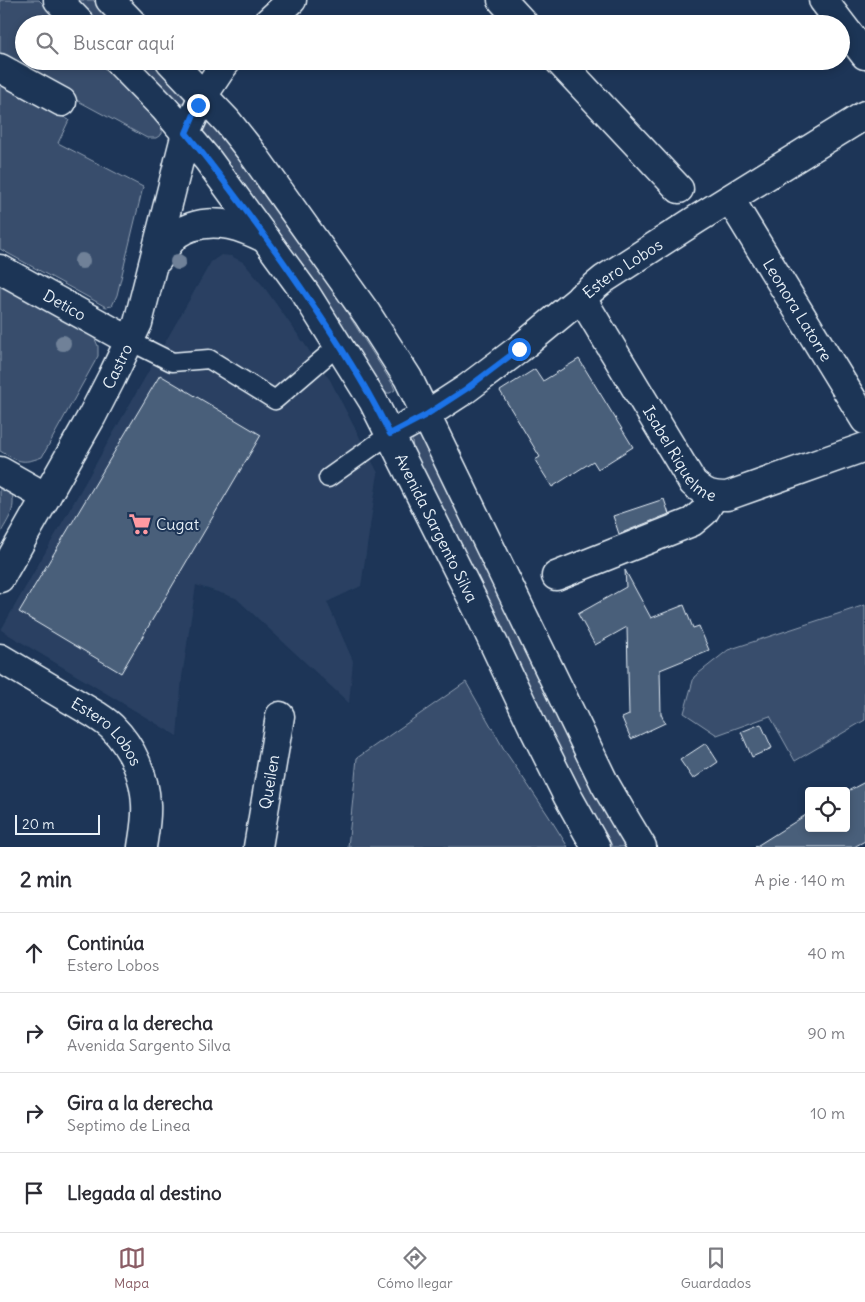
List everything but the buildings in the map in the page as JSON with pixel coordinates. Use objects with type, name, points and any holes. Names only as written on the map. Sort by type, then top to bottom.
[{"type":"street","points":[[58,0],[72,15]]},
{"type":"street","points":[[110,0],[124,15]]},
{"type":"street","points":[[276,15],[292,0]]},
{"type":"street","points":[[502,0],[516,15]]},
{"type":"street","points":[[824,0],[835,15]]},
{"type":"street","points":[[850,35],[865,55]]},
{"type":"street","points":[[0,68],[62,102]]},
{"type":"street","name":"Avenida Sargento Silva","points":[[127,70],[165,109],[208,160],[306,294],[373,401],[478,610],[533,728],[596,847]]},
{"type":"street","points":[[178,70],[227,121],[250,150],[367,314],[408,378],[605,784],[642,847]]},
{"type":"street","name":"Castro","points":[[0,578],[112,380],[138,323],[186,133],[203,96],[220,70]]},
{"type":"street","points":[[567,70],[678,189]]},
{"type":"street","name":"Estero Lobos","points":[[390,434],[426,415],[473,383],[519,349],[611,274],[865,115]]},
{"type":"street","name":"Leonora Latorre","points":[[730,198],[865,420]]},
{"type":"street","points":[[153,267],[169,241],[183,230],[199,224],[224,223],[245,229],[266,239]]},
{"type":"street","name":"Detico","points":[[0,269],[130,341]]},
{"type":"street","name":"Isabel Riquelme","points":[[582,297],[693,483],[702,492],[714,496],[727,496],[865,448]]},
{"type":"street","points":[[0,471],[46,497]]},
{"type":"street","points":[[556,576],[692,522],[704,512],[714,496]]},
{"type":"street","name":"Estero Lobos","points":[[0,658],[96,715],[111,726],[130,748],[143,781],[146,803],[142,847]]},
{"type":"street","name":"Queilen","points":[[258,847],[280,716]]},
{"type":"lane","points":[[130,341],[172,362],[209,359],[275,400],[339,345]]},
{"type":"lane","points":[[328,478],[390,434]]},
{"type":"shaded area","points":[[0,0],[39,0],[54,15],[15,15],[15,67],[0,59]]},
{"type":"shaded area","points":[[78,0],[93,0],[108,15],[92,15]]},
{"type":"shaded area","points":[[20,70],[110,70],[157,116],[162,125],[162,134],[156,138],[147,138]]},
{"type":"shaded area","points":[[147,70],[162,70],[184,93],[186,98],[184,102],[180,104]]},
{"type":"shaded area","points":[[0,82],[69,120],[58,143],[143,187],[117,295],[112,306],[106,307],[0,249]]},
{"type":"shaded area","points":[[204,122],[208,122],[220,135],[267,197],[329,284],[395,390],[386,393],[378,383],[272,223],[203,131],[202,126]]},
{"type":"shaded area","points":[[221,255],[231,256],[243,262],[264,287],[330,380],[378,473],[361,586],[327,602],[353,661],[349,703],[236,598],[196,585],[182,677],[177,736],[1,630],[211,262]]},
{"type":"shaded area","points":[[0,284],[94,337],[98,346],[98,356],[42,457],[29,461],[20,461],[0,451]]},
{"type":"shaded area","points":[[418,436],[425,438],[579,762],[628,847],[613,847],[586,802],[413,449],[412,440]]},
{"type":"shaded area","points":[[0,484],[12,493],[13,505],[11,515],[0,534]]},
{"type":"shaded area","points":[[865,605],[865,720],[795,761],[770,716],[717,735],[684,713],[694,677],[728,650]]},
{"type":"shaded area","points":[[466,682],[505,751],[568,847],[348,847],[357,758]]},
{"type":"place","name":"Cugat","points":[[140,524]]},
{"type":"route","points":[[198,105],[186,133],[208,160],[306,294],[373,401],[390,434],[426,415],[466,389],[519,349]]}]
